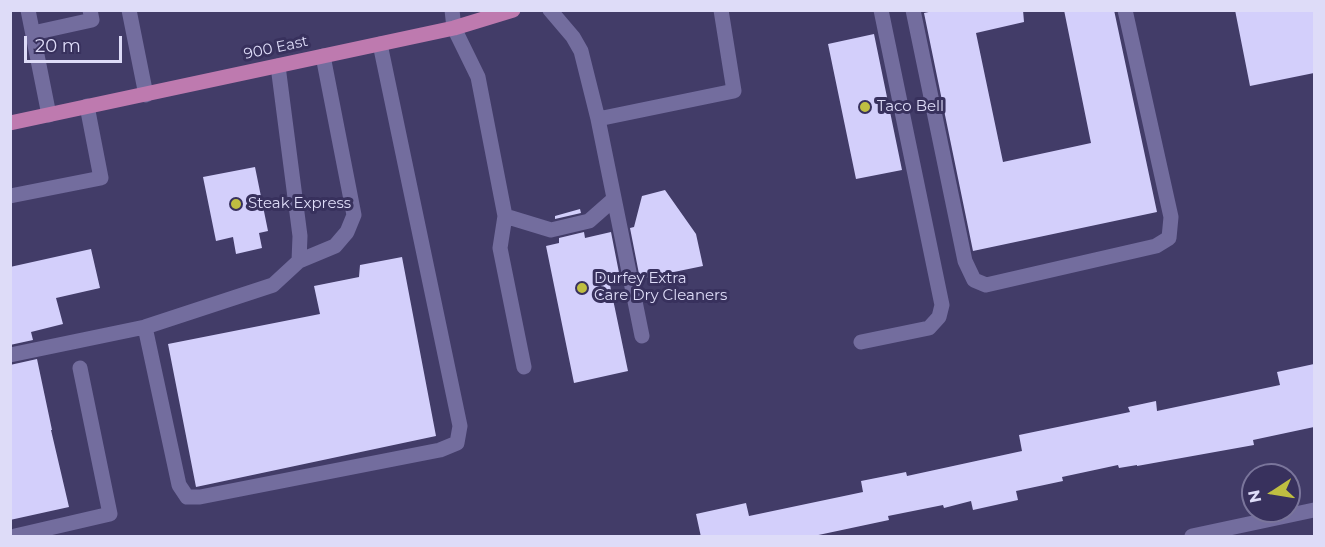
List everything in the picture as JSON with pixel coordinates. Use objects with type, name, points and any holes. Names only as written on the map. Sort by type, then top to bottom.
[{"type":"main road","name":"900 East","points":[[10,123],[454,28],[513,10]]},
{"type":"street","points":[[28,10],[49,115]]},
{"type":"street","points":[[33,33],[92,20],[90,10]]},
{"type":"street","points":[[129,10],[147,95]]},
{"type":"street","points":[[452,10],[454,28],[478,77],[505,216],[500,248],[524,367]]},
{"type":"street","points":[[550,10],[573,37],[581,51],[598,119],[642,336]]},
{"type":"street","points":[[598,119],[734,91],[721,10]]},
{"type":"street","points":[[861,342],[928,328],[939,317],[942,305],[881,10]]},
{"type":"street","points":[[913,10],[965,261],[974,280],[986,285],[1156,246],[1169,238],[1171,217],[1125,10]]},
{"type":"street","points":[[145,327],[179,485],[186,497],[200,497],[440,450],[457,443],[460,426],[380,44]]},
{"type":"street","points":[[10,355],[145,327],[273,285],[299,261],[335,246],[347,232],[354,215],[323,56]]},
{"type":"street","points":[[278,66],[300,236],[299,261]]},
{"type":"street","points":[[10,196],[101,178],[87,106]]},
{"type":"street","points":[[505,216],[551,230],[589,221],[614,199]]},
{"type":"street","points":[[15,537],[110,514],[80,368]]},
{"type":"street","points":[[1192,537],[1314,510]]},
{"type":"building","points":[[938,10],[1023,10],[1024,22],[976,33],[1003,162],[1091,143],[1064,10],[1114,10],[1157,212],[973,251],[924,13]]},
{"type":"building","points":[[1235,10],[1314,10],[1314,73],[1250,86]]},
{"type":"building","name":"Taco Bell","points":[[874,34],[902,170],[856,179],[828,44]]},
{"type":"building","name":"Steak Express","points":[[255,167],[268,231],[259,233],[262,248],[236,254],[233,237],[216,241],[203,177]]},
{"type":"building","points":[[665,190],[696,234],[703,266],[640,279],[630,228],[634,227],[642,196]]},
{"type":"building","points":[[580,209],[581,213],[555,219],[555,216]]},
{"type":"building","points":[[584,232],[585,238],[611,232],[621,283],[610,285],[628,371],[574,383],[546,246],[559,243],[559,238]]},
{"type":"building","points":[[91,249],[100,288],[56,298],[63,324],[31,332],[33,340],[10,345],[10,267]]},
{"type":"building","points":[[402,257],[436,436],[196,487],[168,344],[320,314],[314,286],[359,277],[360,265]]},
{"type":"building","points":[[37,359],[69,507],[10,520],[10,365]]},
{"type":"building","points":[[1314,364],[1314,427],[1253,440],[1254,445],[1137,466],[1119,468],[1118,465],[1062,477],[1063,481],[1016,491],[1018,500],[973,510],[971,501],[944,508],[943,505],[888,516],[889,520],[809,537],[701,537],[696,514],[746,503],[749,516],[863,492],[861,481],[906,472],[907,476],[1022,451],[1019,435],[1130,412],[1128,407],[1156,401],[1157,411],[1280,385],[1277,372]]},
{"type":"place","name":"Taco Bell","points":[[865,107]]},
{"type":"place","name":"Steak Express","points":[[236,204]]},
{"type":"place","name":"Durfey Extra Care Dry Cleaners","points":[[582,288]]}]
